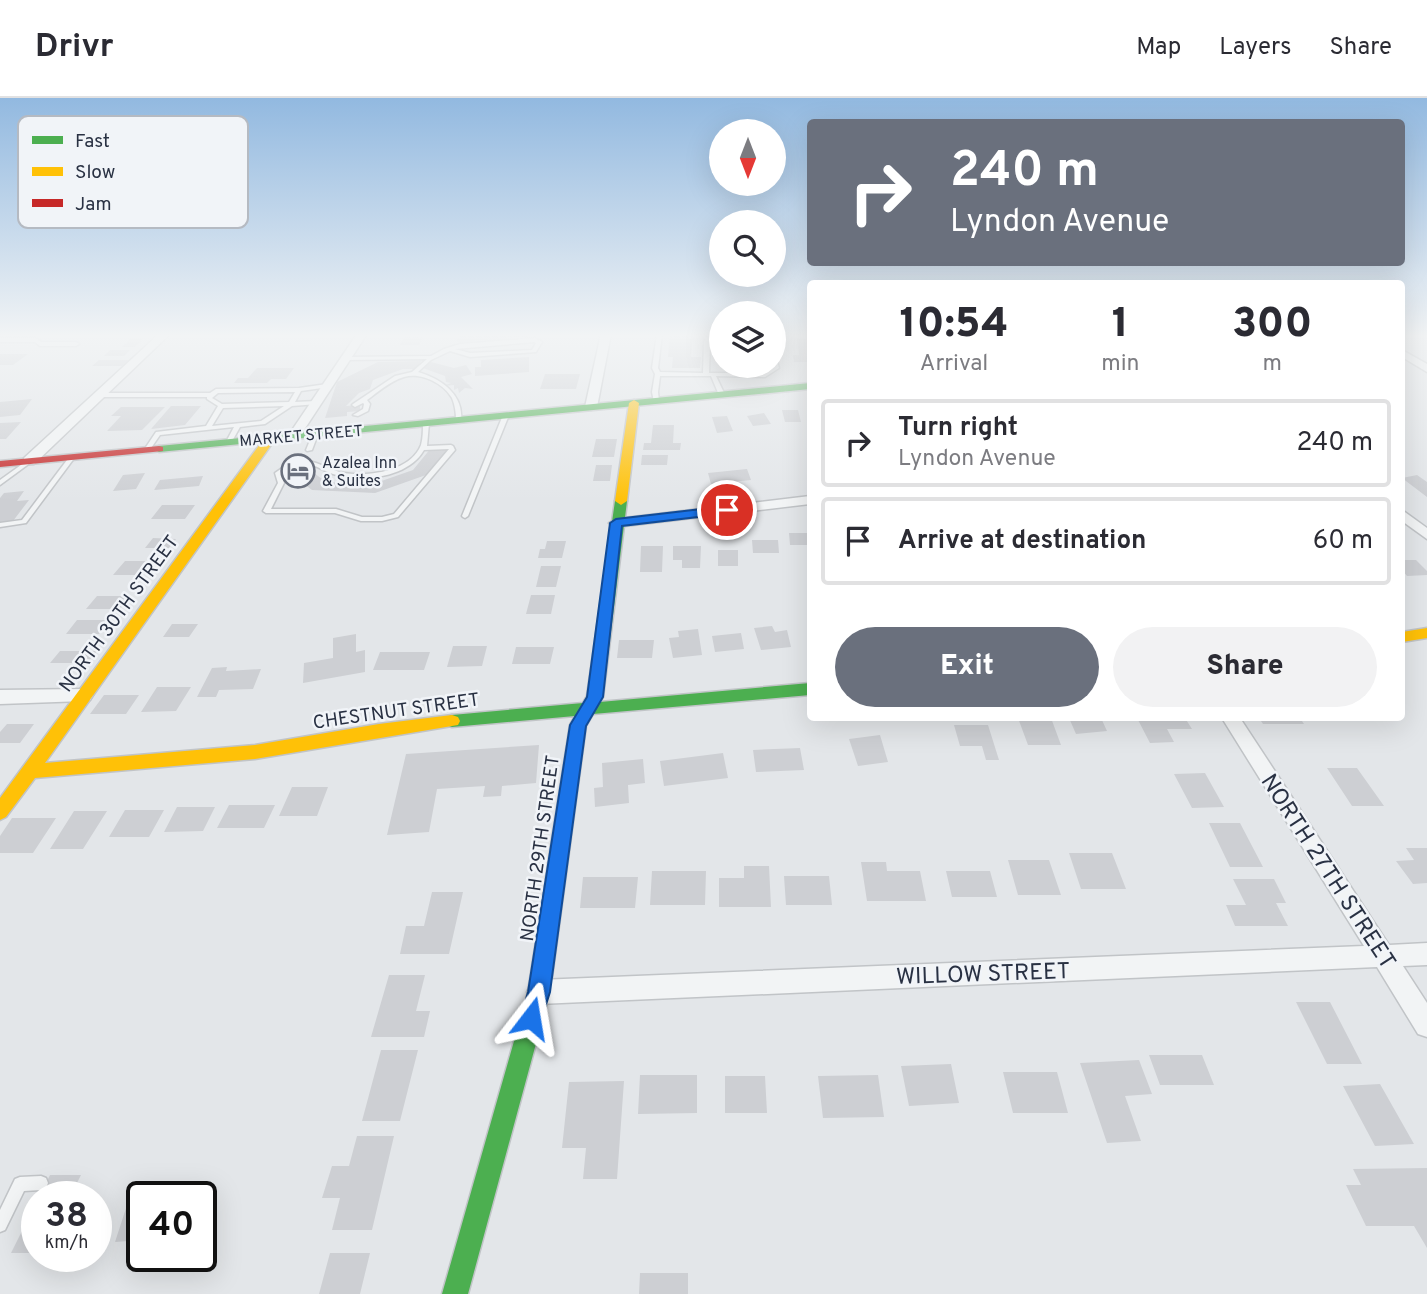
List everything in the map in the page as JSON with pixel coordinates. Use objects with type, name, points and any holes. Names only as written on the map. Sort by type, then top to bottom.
[{"type":"street","points":[[29,461],[106,390]]},
{"type":"street","points":[[295,436],[325,390]]},
{"type":"street","points":[[591,407],[595,390]]},
{"type":"street","name":"MARKET STREET","points":[[0,464],[315,434],[354,416],[426,423],[773,390]]},
{"type":"street","name":"NORTH 29TH STREET","points":[[455,1294],[539,992],[578,725],[595,697],[634,403]]},
{"type":"street","name":"NORTH 30TH STREET","points":[[0,812],[270,438]]},
{"type":"street","points":[[616,523],[807,500]]},
{"type":"street","points":[[1405,517],[1427,535]]},
{"type":"street","points":[[1405,637],[1427,633]]},
{"type":"street","name":"CHESTNUT STREET","points":[[30,771],[255,752],[416,724],[807,689]]},
{"type":"street","points":[[0,697],[84,695]]},
{"type":"street","name":"NORTH 27TH STREET","points":[[1233,721],[1427,1025]]},
{"type":"street","name":"WILLOW STREET","points":[[539,992],[1427,954]]},
{"type":"lane","points":[[100,395],[299,390]]},
{"type":"lane","points":[[147,450],[158,433],[263,423],[291,404],[299,390]]},
{"type":"lane","points":[[354,416],[366,411],[367,404],[364,401],[376,390]]},
{"type":"lane","points":[[447,390],[454,395],[459,408],[458,420]]},
{"type":"lane","points":[[655,390],[656,401]]},
{"type":"lane","points":[[719,390],[722,395]]},
{"type":"lane","points":[[215,393],[209,398],[221,406],[316,404]]},
{"type":"lane","points":[[208,428],[221,406]]},
{"type":"lane","points":[[465,516],[506,415]]},
{"type":"lane","points":[[422,448],[443,445],[451,447],[452,450],[396,516],[361,519],[336,511],[267,511],[266,508],[281,483],[278,472],[290,465],[305,461],[337,473],[374,477],[404,466],[422,448],[426,423]]},
{"type":"lane","points":[[229,442],[238,425]]},
{"type":"lane","points":[[309,450],[315,434]]},
{"type":"lane","points":[[0,525],[24,522],[72,457]]},
{"type":"lane","points":[[0,489],[3,482],[29,461]]},
{"type":"lane","points":[[0,1225],[21,1184]]},
{"type":"building","points":[[334,390],[368,390],[359,393],[346,406],[360,405],[360,411],[347,412],[347,416],[325,418]]},
{"type":"building","points":[[32,399],[20,415],[0,417],[0,402]]},
{"type":"building","points":[[171,406],[201,406],[185,425],[151,429]]},
{"type":"building","points":[[121,407],[165,407],[142,430],[107,431],[121,416],[111,416]]},
{"type":"building","points":[[782,410],[798,410],[801,422],[785,422]]},
{"type":"building","points":[[764,413],[771,424],[753,426],[747,416]]},
{"type":"building","points":[[727,416],[733,431],[717,433],[712,417]]},
{"type":"building","points":[[21,422],[6,439],[0,439],[0,423]]},
{"type":"building","points":[[653,425],[674,425],[673,443],[681,443],[680,450],[643,450],[644,443],[651,443]]},
{"type":"building","points":[[596,439],[617,439],[614,457],[592,457]]},
{"type":"building","name":"Azalea Inn & Suites","points":[[431,448],[447,450],[426,475],[375,493],[312,490],[291,474],[285,477],[280,473],[302,464],[326,482],[373,484],[413,470]]},
{"type":"building","points":[[642,455],[668,455],[667,465],[641,465]]},
{"type":"building","points":[[596,465],[612,465],[610,481],[593,481]]},
{"type":"building","points":[[747,469],[751,480],[711,484],[708,473]]},
{"type":"building","points":[[145,473],[136,489],[113,491],[123,475]]},
{"type":"building","points":[[1417,475],[1427,482],[1427,497],[1405,480],[1405,477]]},
{"type":"building","points":[[203,476],[199,486],[154,490],[160,480]]},
{"type":"building","points":[[24,491],[17,501],[29,500],[13,521],[0,522],[0,498],[4,493]]},
{"type":"building","points":[[162,505],[195,505],[185,519],[151,519]]},
{"type":"building","points":[[789,533],[807,533],[807,545],[790,545]]},
{"type":"building","points":[[153,538],[176,539],[169,548],[145,548]]},
{"type":"building","points":[[752,540],[778,540],[779,553],[753,553]]},
{"type":"building","points":[[547,541],[566,541],[562,558],[538,558],[540,549],[545,549]]},
{"type":"building","points":[[641,546],[663,546],[662,572],[640,572]]},
{"type":"building","points":[[673,546],[701,546],[700,568],[682,568],[682,560],[673,560]]},
{"type":"building","points":[[718,550],[738,550],[738,566],[718,566]]},
{"type":"building","points":[[1405,560],[1416,560],[1427,571],[1427,575],[1407,576]]},
{"type":"building","points":[[125,561],[146,561],[135,575],[113,575]]},
{"type":"building","points":[[541,566],[561,566],[556,587],[536,587]]},
{"type":"building","points":[[531,595],[555,595],[551,614],[526,614]]},
{"type":"building","points":[[97,596],[130,596],[120,609],[86,609]]},
{"type":"building","points":[[77,620],[110,620],[99,634],[66,634]]},
{"type":"building","points":[[172,624],[198,624],[189,637],[163,637]]},
{"type":"building","points":[[772,626],[775,632],[787,630],[791,647],[761,650],[754,628]]},
{"type":"building","points":[[698,629],[702,655],[673,658],[669,638],[679,637],[678,631]]},
{"type":"building","points":[[741,633],[744,649],[715,652],[712,636]]},
{"type":"building","points":[[356,634],[356,652],[365,650],[365,672],[303,683],[304,663],[333,658],[333,638]]},
{"type":"building","points":[[619,640],[654,640],[652,658],[617,658]]},
{"type":"building","points":[[453,646],[487,646],[482,666],[447,667]]},
{"type":"building","points":[[516,647],[554,647],[550,664],[512,664]]},
{"type":"building","points":[[60,651],[97,651],[87,663],[50,663]]},
{"type":"building","points":[[380,652],[430,652],[424,670],[373,670]]},
{"type":"building","points":[[227,667],[226,671],[261,669],[253,689],[219,690],[216,697],[197,697],[212,668]]},
{"type":"building","points":[[157,687],[191,687],[176,711],[141,712]]},
{"type":"building","points":[[104,695],[139,695],[126,714],[90,714]]},
{"type":"building","points":[[1019,721],[1052,721],[1061,745],[1028,745]]},
{"type":"building","points":[[1070,721],[1102,721],[1107,731],[1076,734]]},
{"type":"building","points":[[1139,721],[1187,721],[1192,729],[1167,729],[1174,742],[1150,743]]},
{"type":"building","points":[[1261,721],[1302,721],[1304,724],[1263,724]]},
{"type":"building","points":[[7,724],[34,724],[20,743],[0,743],[0,732]]},
{"type":"building","points":[[954,725],[988,725],[999,760],[986,760],[982,746],[960,746]]},
{"type":"building","points":[[880,735],[888,762],[858,766],[849,739]]},
{"type":"building","points":[[539,745],[536,783],[502,786],[501,796],[483,797],[485,786],[437,789],[429,832],[387,835],[406,754]]},
{"type":"building","points":[[800,748],[804,770],[756,772],[753,750]]},
{"type":"building","points":[[723,753],[728,778],[664,786],[660,761]]},
{"type":"building","points":[[643,759],[645,783],[628,785],[629,803],[595,807],[594,788],[603,787],[602,763]]},
{"type":"building","points":[[1327,768],[1357,768],[1384,806],[1352,806]]},
{"type":"building","points":[[1205,773],[1224,807],[1192,808],[1174,774]]},
{"type":"building","points":[[292,787],[328,787],[317,816],[279,816]]},
{"type":"building","points":[[229,805],[275,805],[264,828],[217,828]]},
{"type":"building","points":[[177,807],[215,807],[203,831],[164,832]]},
{"type":"building","points":[[125,810],[164,810],[149,837],[109,837]]},
{"type":"building","points":[[74,811],[107,811],[83,849],[50,849]]},
{"type":"building","points":[[12,818],[56,818],[33,853],[0,853],[0,836]]},
{"type":"building","points":[[1209,823],[1240,823],[1263,867],[1230,867]]},
{"type":"building","points":[[1406,848],[1427,848],[1427,883],[1413,884],[1396,861],[1414,860]]},
{"type":"building","points":[[1069,853],[1112,853],[1126,889],[1081,889]]},
{"type":"building","points":[[1008,860],[1049,860],[1061,895],[1018,895]]},
{"type":"building","points":[[861,862],[886,862],[887,871],[920,871],[926,901],[867,901]]},
{"type":"building","points":[[744,866],[769,866],[771,907],[719,907],[719,878],[744,878]]},
{"type":"building","points":[[652,871],[706,871],[705,905],[650,905]]},
{"type":"building","points":[[946,871],[990,871],[997,897],[952,897]]},
{"type":"building","points":[[784,876],[829,876],[832,905],[786,905]]},
{"type":"building","points":[[583,877],[638,877],[635,908],[580,908]]},
{"type":"building","points":[[1233,879],[1274,879],[1286,903],[1276,903],[1288,926],[1235,926],[1226,905],[1246,905]]},
{"type":"building","points":[[432,892],[463,892],[449,954],[400,954],[406,926],[424,926]]},
{"type":"building","points":[[389,975],[425,975],[416,1011],[430,1011],[424,1037],[371,1037]]},
{"type":"building","points":[[1296,1002],[1330,1002],[1362,1064],[1327,1064]]},
{"type":"building","points":[[381,1050],[418,1050],[400,1121],[362,1121]]},
{"type":"building","points":[[1149,1055],[1202,1055],[1214,1085],[1160,1085]]},
{"type":"building","points":[[1139,1060],[1152,1094],[1125,1096],[1141,1141],[1107,1143],[1080,1063]]},
{"type":"building","points":[[951,1064],[959,1103],[909,1106],[901,1066]]},
{"type":"building","points":[[1003,1072],[1057,1072],[1068,1113],[1013,1113]]},
{"type":"building","points":[[640,1075],[697,1075],[697,1113],[638,1114]]},
{"type":"building","points":[[878,1075],[884,1117],[823,1118],[818,1076]]},
{"type":"building","points":[[725,1076],[765,1076],[767,1113],[725,1113]]},
{"type":"building","points":[[624,1081],[617,1179],[583,1179],[586,1148],[562,1148],[569,1082]]},
{"type":"building","points":[[1380,1084],[1414,1144],[1375,1146],[1343,1086]]},
{"type":"building","points":[[357,1136],[394,1136],[372,1230],[332,1230],[340,1198],[322,1198],[332,1166],[349,1166]]},
{"type":"building","points":[[1427,1168],[1427,1248],[1414,1226],[1366,1226],[1346,1185],[1361,1185],[1353,1169]]},
{"type":"building","points":[[50,1175],[81,1175],[78,1181],[47,1181]]},
{"type":"building","points":[[126,1208],[126,1241],[115,1242]]},
{"type":"building","points":[[21,1233],[21,1253],[11,1253]]},
{"type":"building","points":[[330,1253],[370,1253],[360,1294],[319,1294]]},
{"type":"building","points":[[640,1273],[688,1273],[688,1294],[639,1294]]},
{"type":"traffic: fast","points":[[159,449],[771,390]]},
{"type":"traffic: fast","points":[[455,1294],[539,992],[578,725],[595,697],[621,501]]},
{"type":"traffic: fast","points":[[452,721],[807,689]]},
{"type":"traffic: slow","points":[[621,501],[634,403]]},
{"type":"traffic: slow","points":[[0,812],[270,438]]},
{"type":"traffic: slow","points":[[1405,637],[1427,633]]},
{"type":"traffic: slow","points":[[30,771],[255,752],[379,730],[452,721]]},
{"type":"traffic: jam","points":[[0,464],[159,449]]},
{"type":"place","name":"Azalea Inn & Suites","points":[[298,471]]},
{"type":"route","points":[[531,1018],[539,992],[578,725],[592,706],[595,697],[616,523],[727,510]]}]
